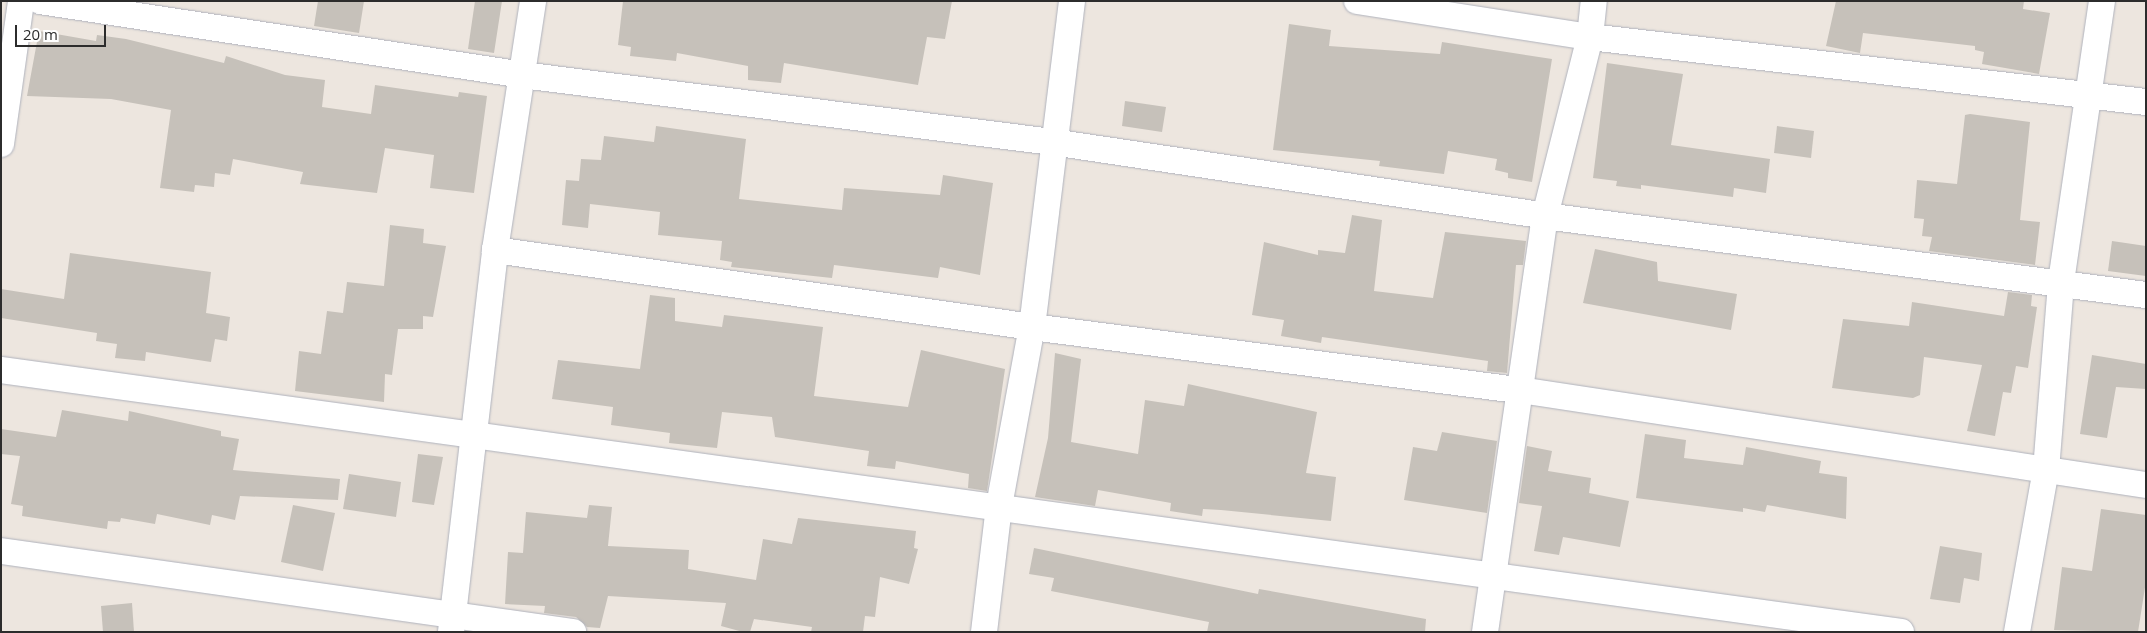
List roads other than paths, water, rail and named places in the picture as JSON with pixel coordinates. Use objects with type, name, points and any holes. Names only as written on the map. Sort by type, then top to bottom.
[{"type":"street","points":[[1,144],[22,1]]},
{"type":"street","points":[[40,1],[522,75],[1052,142],[1545,216],[2061,282],[2146,295]]},
{"type":"street","points":[[452,623],[495,250],[533,1]]},
{"type":"street","points":[[984,632],[999,506],[1032,328],[1052,142],[1072,1]]},
{"type":"street","points":[[1357,1],[1590,36],[2146,102]]},
{"type":"street","points":[[1485,632],[1545,216],[1590,36],[1594,1]]},
{"type":"street","points":[[2017,632],[2046,470],[2061,282],[2102,1]]},
{"type":"street","points":[[495,250],[1032,328],[1520,390],[2146,485]]},
{"type":"street","points":[[1,370],[1495,573],[1901,632]]},
{"type":"street","points":[[1,551],[452,623],[573,632]]}]
